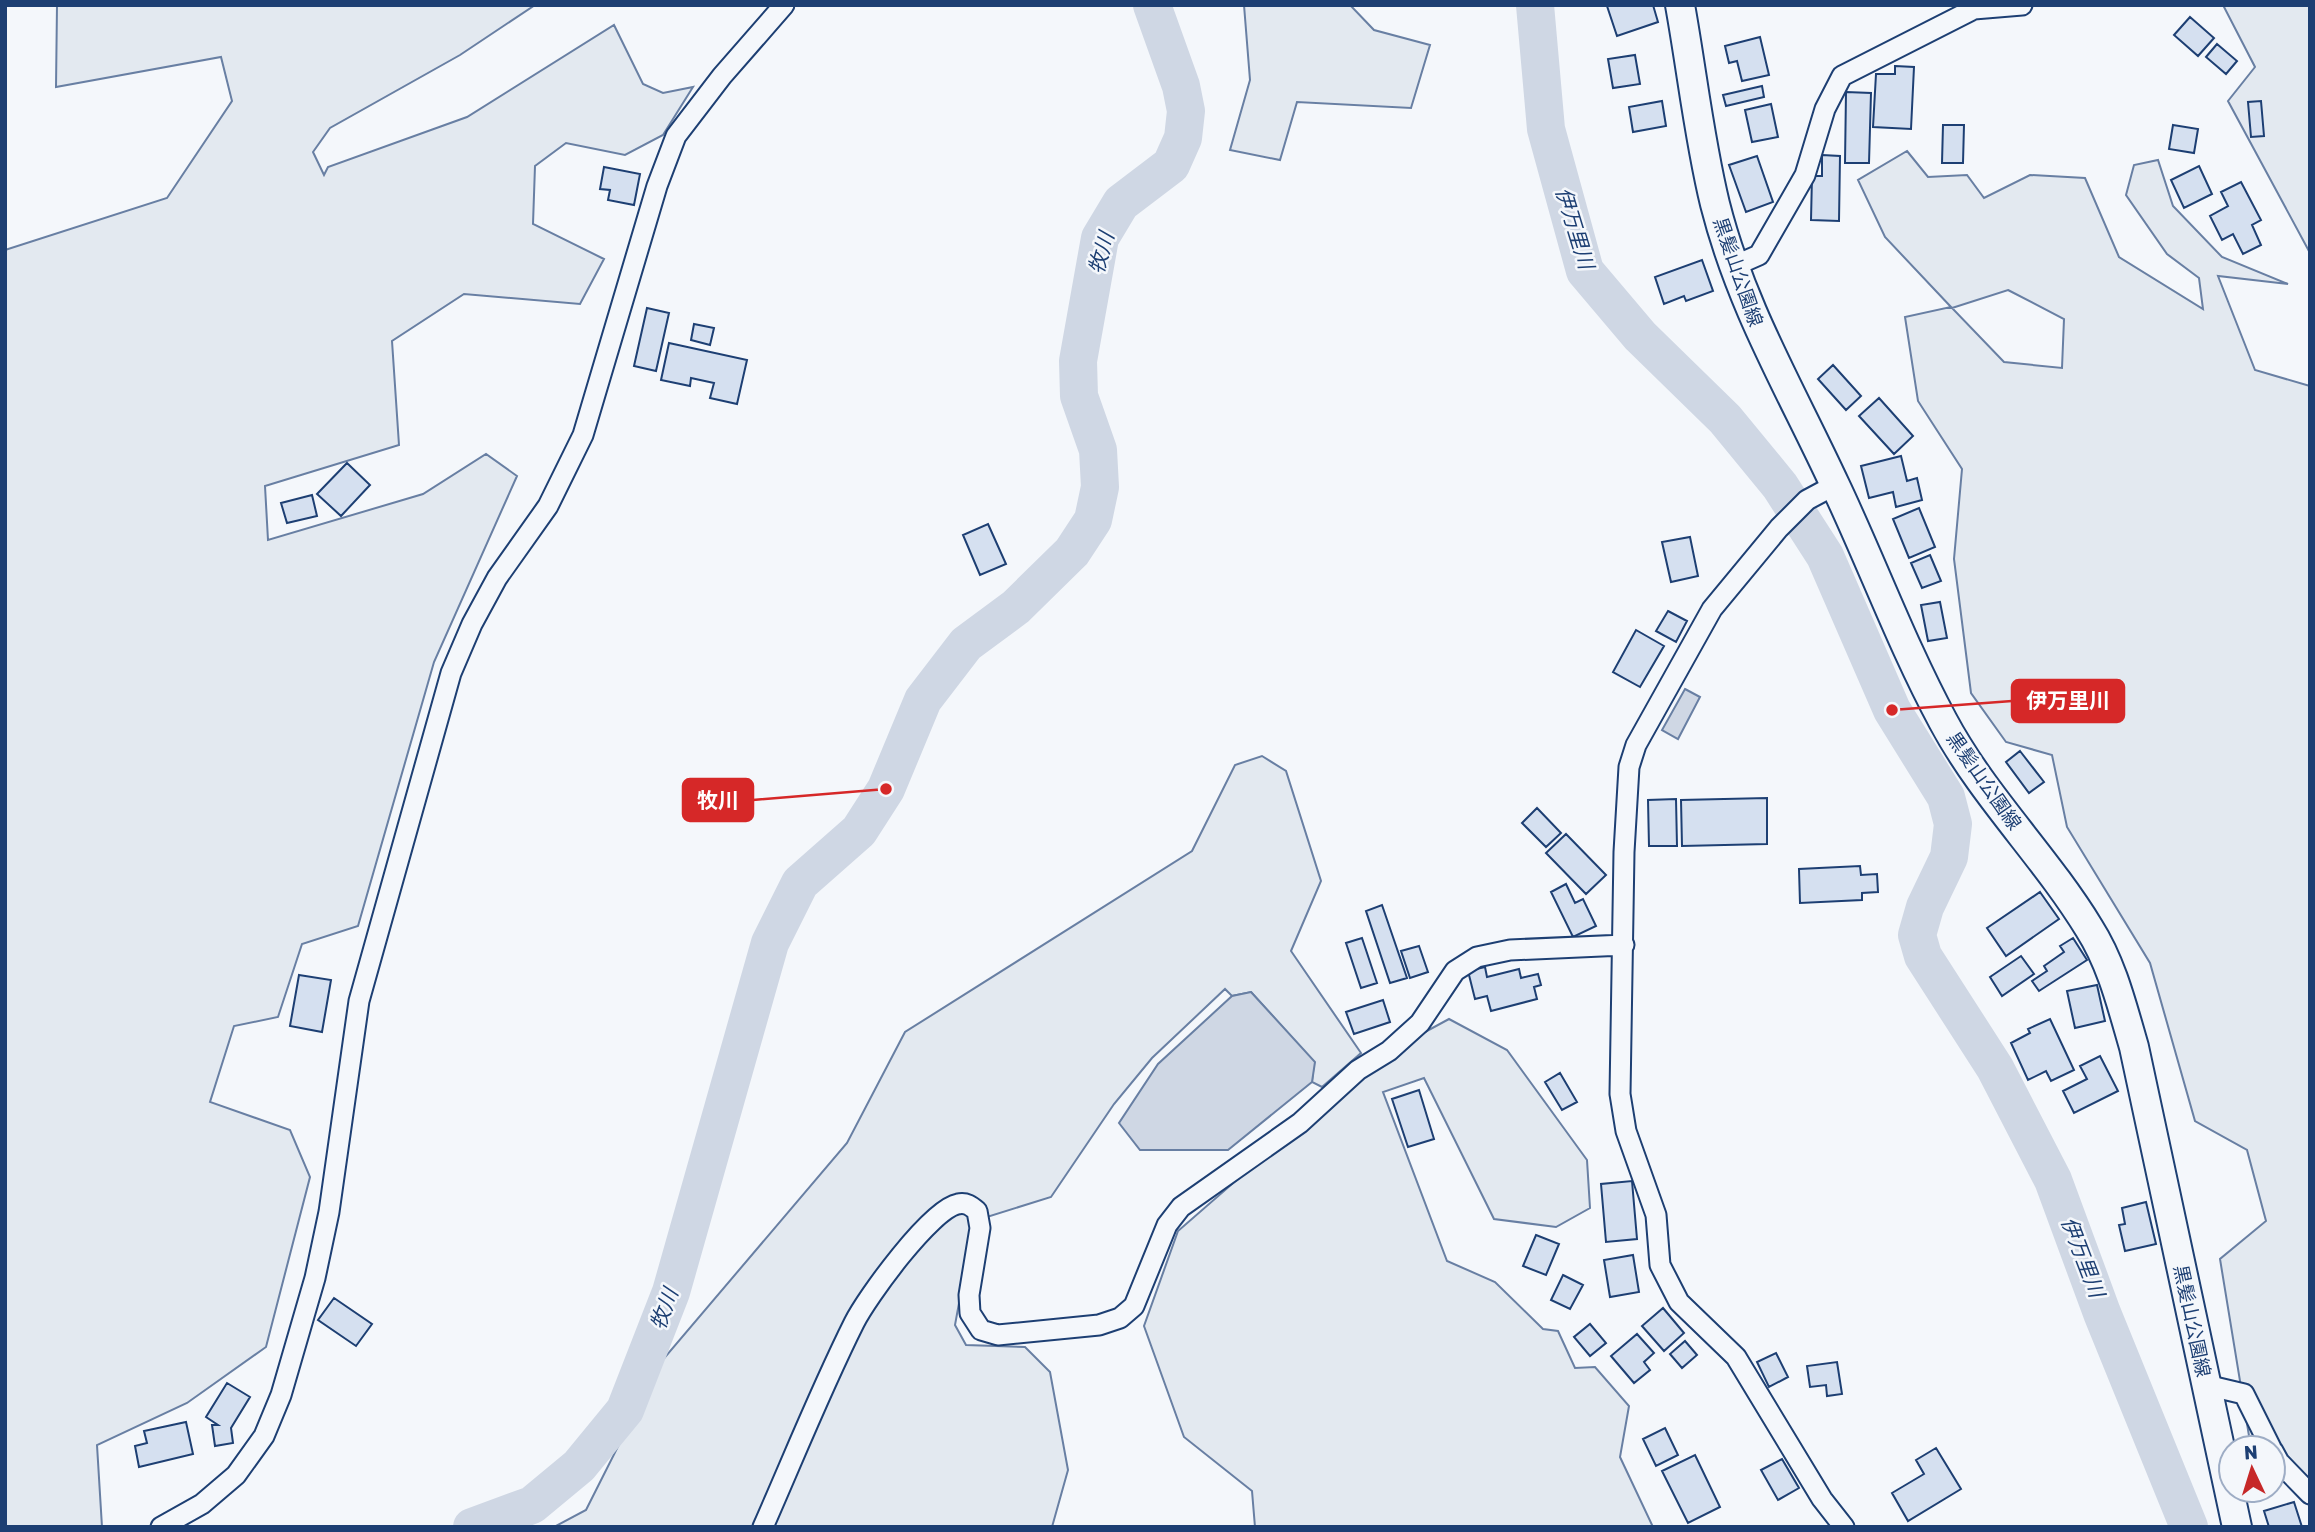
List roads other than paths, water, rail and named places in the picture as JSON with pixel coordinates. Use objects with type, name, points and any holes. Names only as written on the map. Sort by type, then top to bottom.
[{"type":"main road","name":"黒髪山公園線","points":[[1680,5],[1715,204],[1757,330],[1835,485],[1903,641],[1944,723],[1982,784],[2063,888],[2091,931],[2116,985],[2134,1046],[2237,1527]]},
{"type":"street","points":[[161,1527],[202,1504],[236,1475],[264,1436],[281,1395],[315,1278],[329,1212],[359,1001],[451,673],[497,578],[548,506],[583,435],[657,186],[676,136],[722,76],[785,5]]},
{"type":"street","points":[[1734,266],[1759,255],[1805,175],[1825,109],[1842,76],[1974,9],[2022,5]]},
{"type":"street","points":[[1835,485],[1807,500],[1779,528],[1712,609],[1636,745],[1629,767],[1624,852],[1620,1094],[1626,1131],[1656,1214],[1660,1265],[1679,1302],[1736,1357],[1822,1499],[1844,1527]]},
{"type":"street","points":[[763,1527],[856,1320],[915,1237],[947,1209],[957,1204],[968,1204],[977,1210],[981,1228],[969,1295],[970,1313],[981,1330],[998,1335],[1098,1325],[1120,1318],[1134,1306],[1167,1225],[1181,1207],[1300,1123],[1358,1070],[1389,1051],[1420,1023],[1455,971],[1478,957],[1510,950],[1624,945]]},
{"type":"street","points":[[2206,1385],[2244,1394],[2264,1434]]},
{"type":"street","points":[[2287,1470],[2310,1494]]},
{"type":"waterway","name":"牧川","points":[[472,1527],[532,1505],[579,1466],[625,1410],[671,1292],[770,943],[800,883],[859,831],[886,789],[923,700],[966,644],[1016,607],[1072,552],[1093,520],[1100,487],[1098,450],[1079,396],[1078,361],[1100,238],[1121,203],[1171,165],[1183,138],[1186,111],[1181,86],[1152,5]]},
{"type":"waterway","name":"伊万里川","points":[[1535,5],[1546,129],[1585,271],[1640,336],[1725,419],[1780,486],[1825,556],[1892,710],[1946,797],[1953,824],[1949,857],[1925,907],[1917,935],[1923,956],[1995,1068],[2053,1180],[2102,1313],[2189,1527]]},
{"type":"place","name":"伊万里川","points":[[1892,710]]},
{"type":"place","name":"牧川","points":[[886,789]]}]
